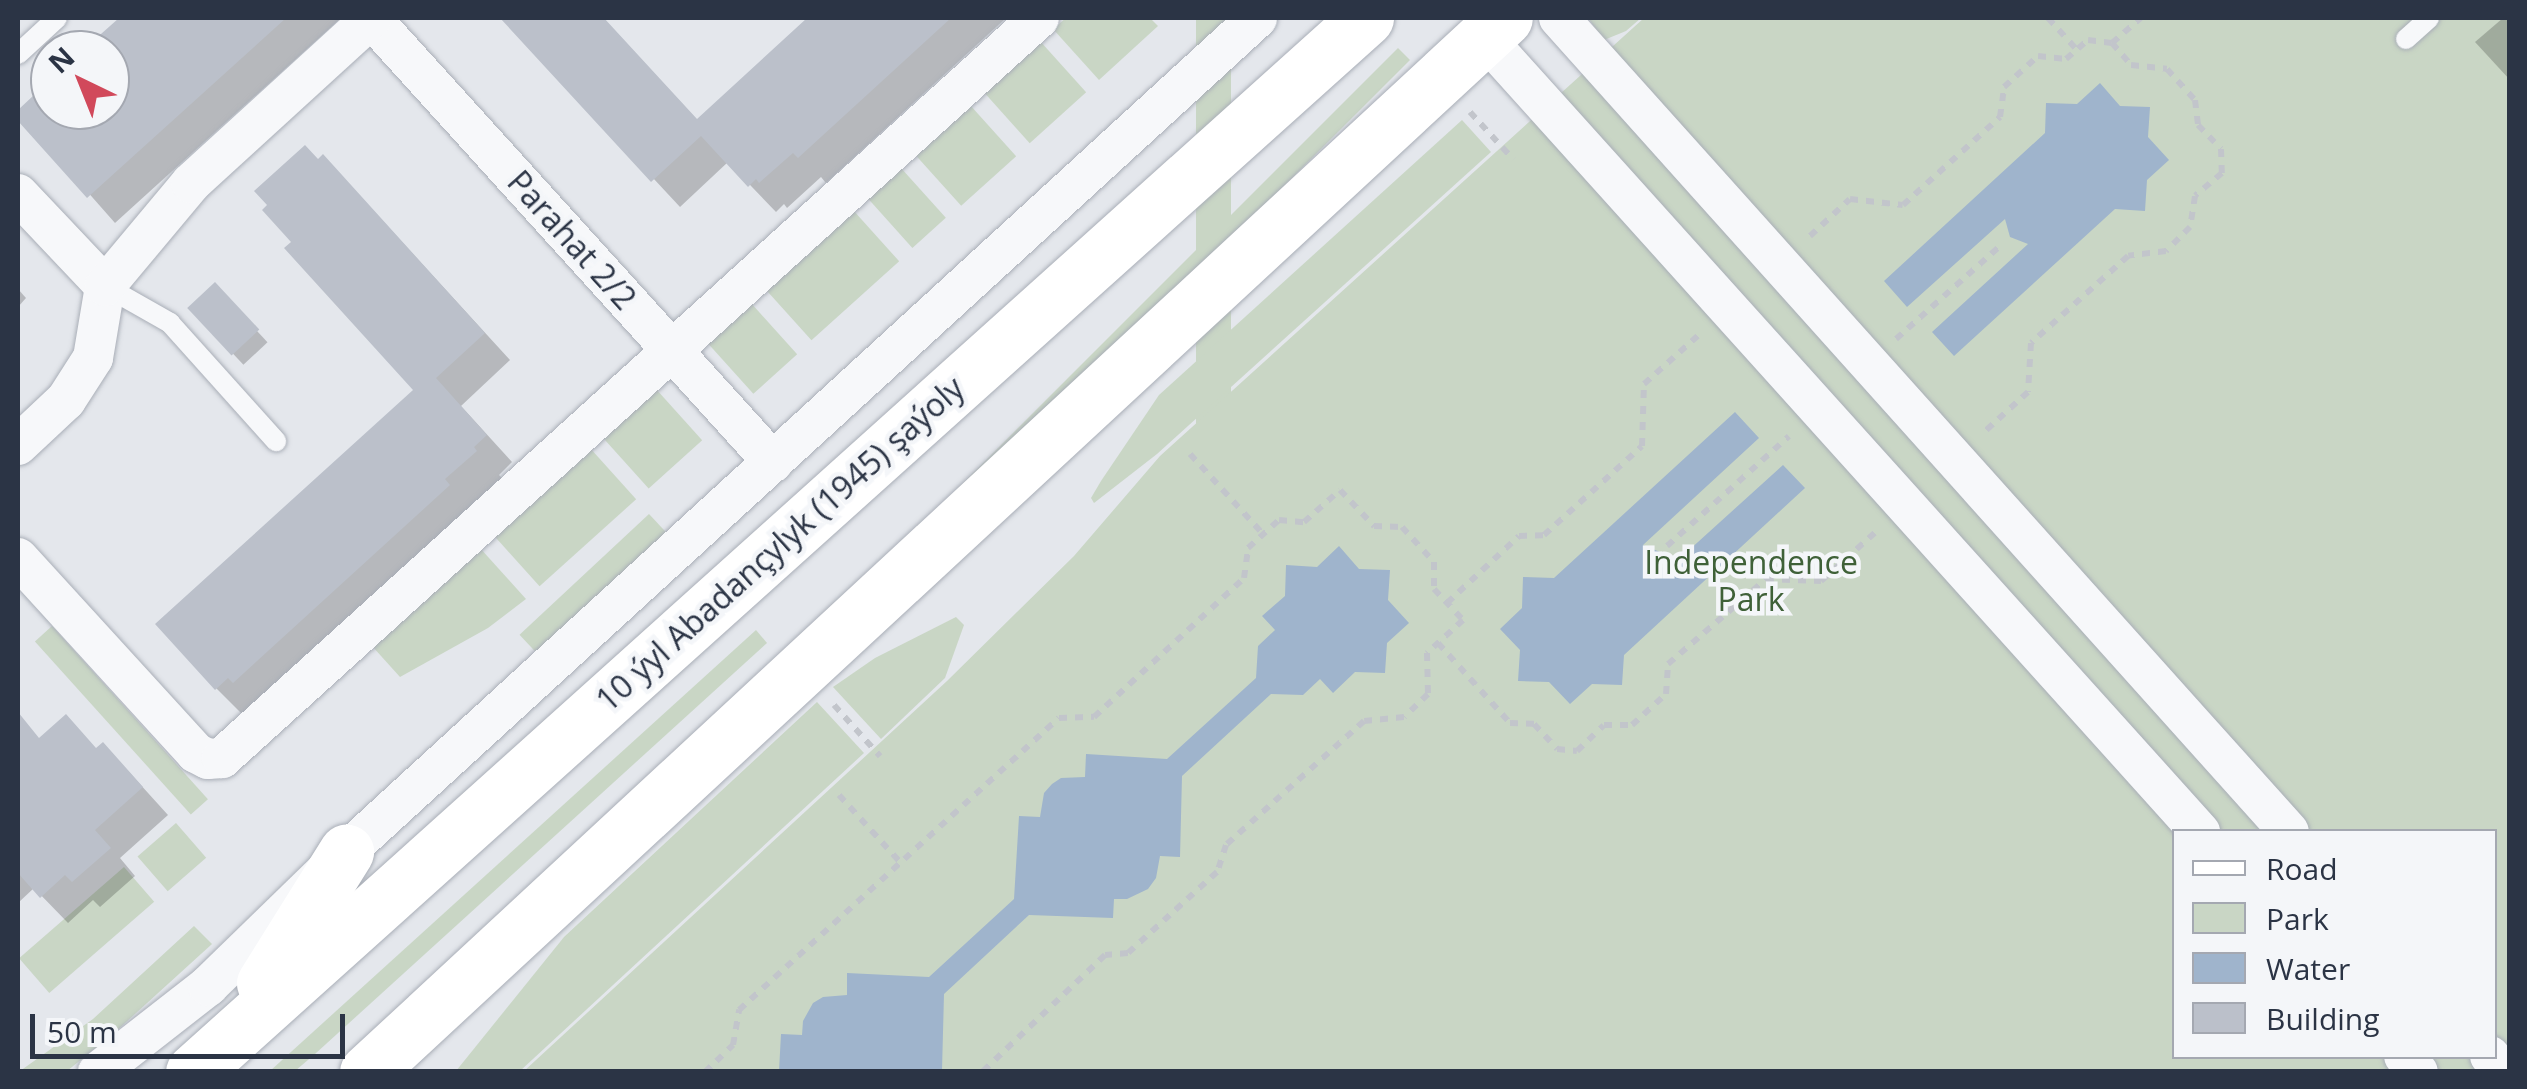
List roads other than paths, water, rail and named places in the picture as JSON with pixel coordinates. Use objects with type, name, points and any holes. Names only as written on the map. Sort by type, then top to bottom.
[{"type":"main road","name":"10 ýyl Abadançylyk (1945) şaýoly","points":[[166,1072],[211,1056],[1366,18]]},
{"type":"main road","points":[[367,1072],[1495,27]]},
{"type":"main road","points":[[211,1056],[346,852]]},
{"type":"street","name":"Parahat 2/2","points":[[105,286],[191,183],[372,18],[774,462]]},
{"type":"street","points":[[18,558],[196,753],[208,759],[222,758],[1039,18]]},
{"type":"street","name":"10 ýyl Abadançylyk (1945) şaýoly","points":[[98,1072],[208,986],[346,852],[1257,18]]},
{"type":"street","points":[[1559,18],[2285,829]]},
{"type":"street","points":[[1495,27],[1729,308],[2194,826],[2238,775]]},
{"type":"street","points":[[18,194],[105,286],[93,358],[66,400],[18,444]]},
{"type":"street","points":[[1770,354],[1820,310]]},
{"type":"street","points":[[1983,591],[2033,546]]},
{"type":"lane","points":[[18,54],[56,18]]},
{"type":"lane","points":[[2406,38],[2429,18]]},
{"type":"lane","points":[[105,286],[170,323],[276,441]]},
{"type":"water","points":[[2100,83],[2120,106],[2150,107],[2148,137],[2169,160],[2147,180],[2145,211],[2115,209],[1954,356],[1932,332],[2028,244],[2010,237],[2005,219],[1907,307],[1884,281],[2045,133],[2046,103],[2077,104]]},
{"type":"water","points":[[1735,412],[1759,438],[1643,545],[1660,552],[1662,567],[1666,571],[1783,465],[1805,488],[1624,655],[1622,685],[1592,684],[1570,704],[1549,682],[1518,681],[1520,650],[1500,629],[1522,608],[1523,577],[1554,578]]},
{"type":"water","points":[[1339,546],[1359,569],[1390,570],[1388,600],[1409,623],[1387,643],[1385,673],[1355,672],[1333,693],[1320,679],[1303,695],[1271,694],[1182,776],[1180,857],[1160,856],[1156,878],[1148,889],[1127,899],[1114,899],[1113,918],[1029,915],[944,994],[942,1071],[779,1071],[781,1034],[802,1035],[803,1021],[813,1003],[823,997],[847,995],[847,973],[929,977],[1014,899],[1019,816],[1040,817],[1044,793],[1052,784],[1061,778],[1085,777],[1086,754],[1167,759],[1256,678],[1258,646],[1275,630],[1262,616],[1285,596],[1286,565],[1317,567]]},
{"type":"park label","name":"Independence Park","points":[[1751,582]]}]
